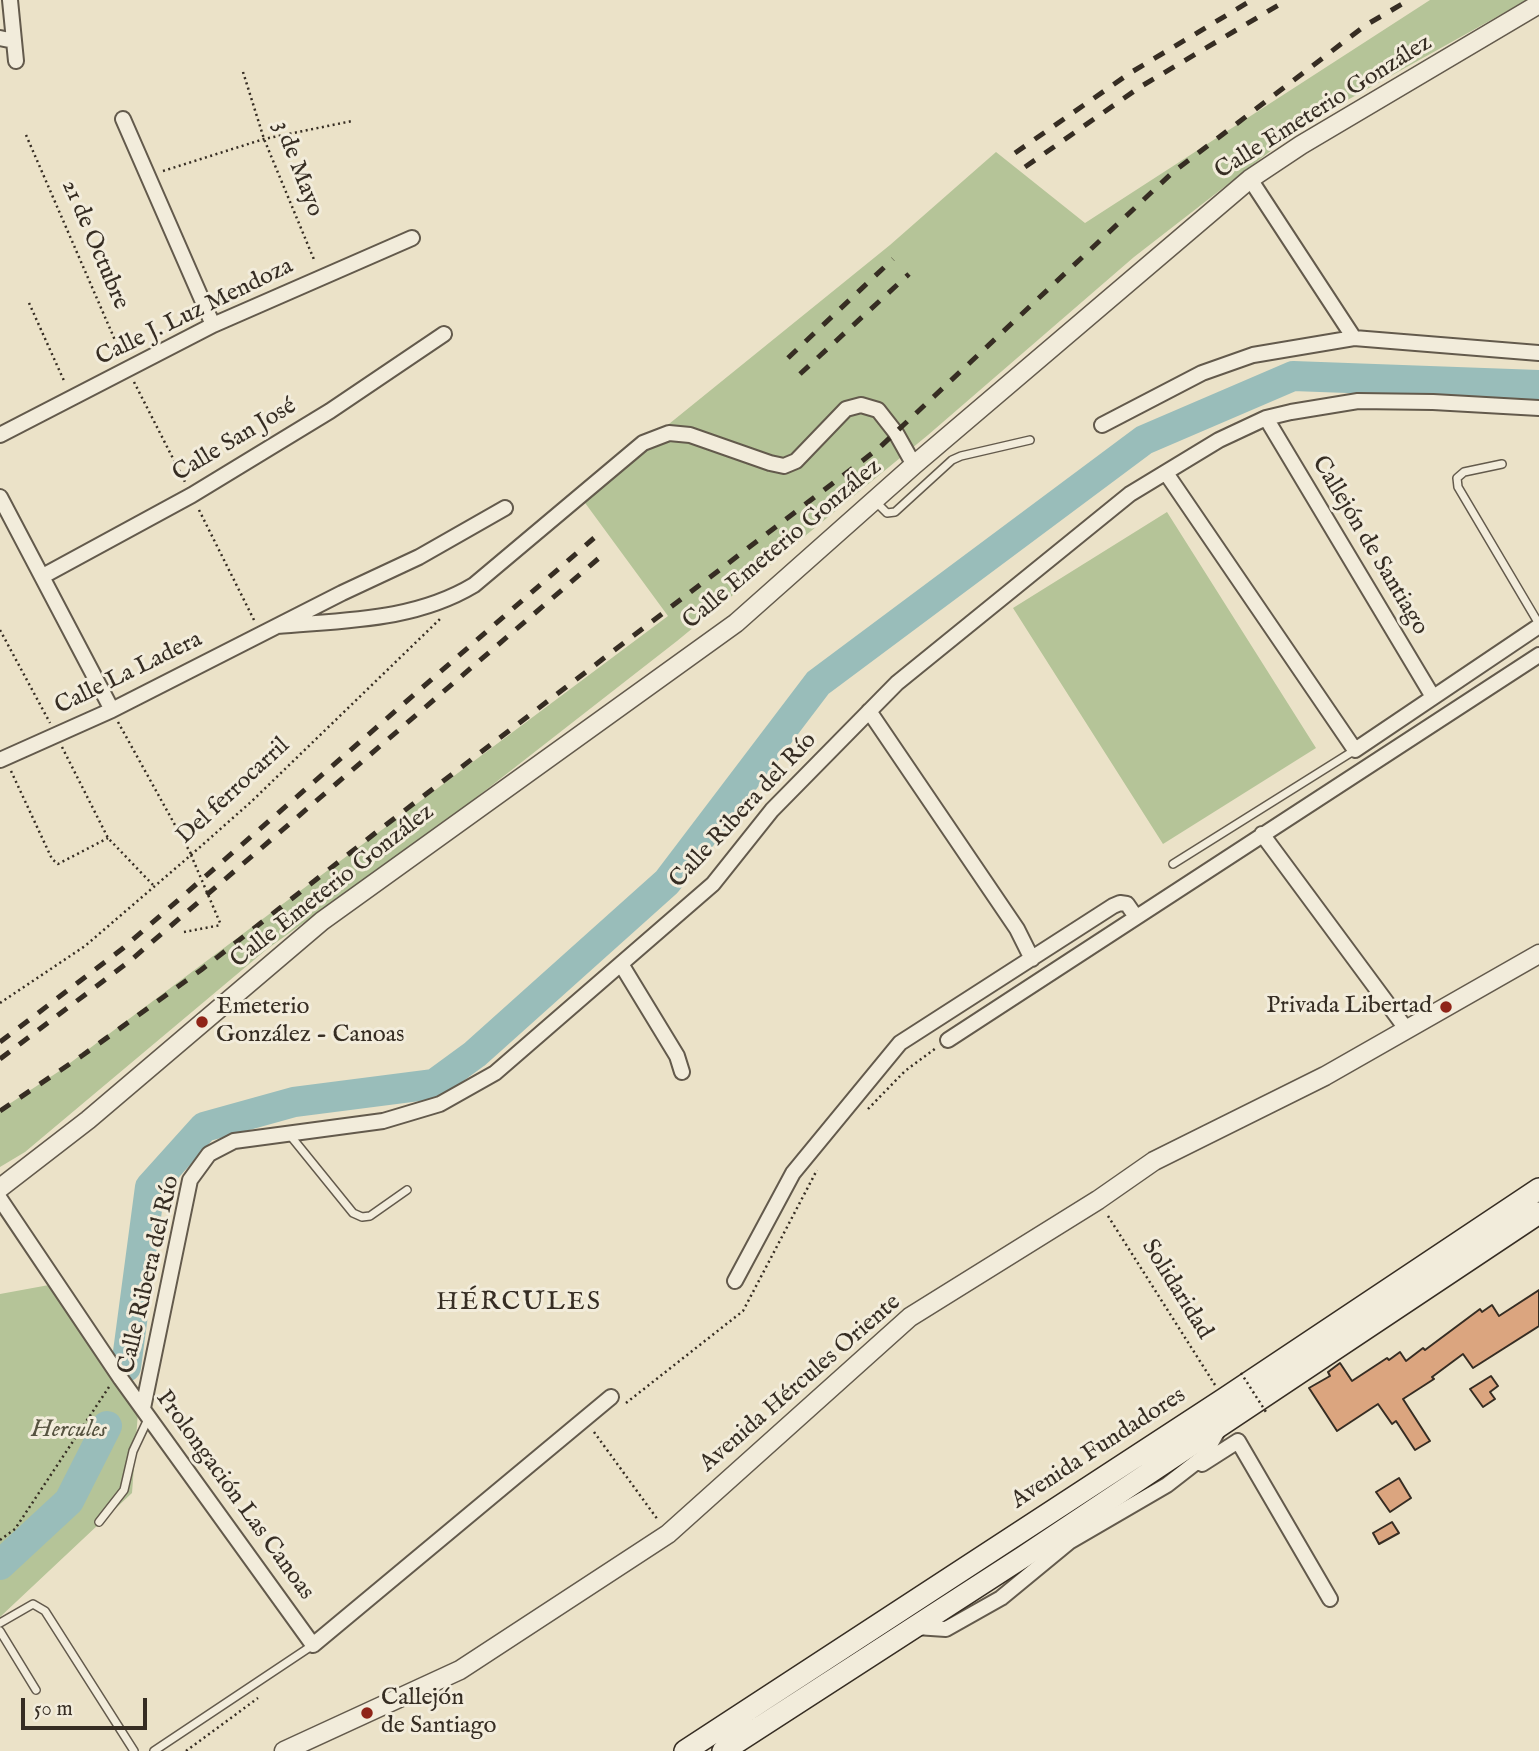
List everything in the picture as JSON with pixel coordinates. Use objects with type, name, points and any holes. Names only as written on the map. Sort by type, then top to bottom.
[{"type":"main road","name":"Avenida Fundadores","points":[[685,1751],[1224,1399],[1539,1189]]},
{"type":"main road","name":"Avenida Fundadores","points":[[723,1751],[1539,1213]]},
{"type":"street","points":[[10,0],[7,39],[16,61]]},
{"type":"street","name":"Calle Emeterio González","points":[[0,1188],[88,1120],[321,921],[736,622],[874,500],[1250,179],[1301,145],[1539,4]]},
{"type":"street","points":[[123,119],[213,326]]},
{"type":"street","points":[[1250,179],[1354,338]]},
{"type":"street","name":"Calle J. Luz Mendoza","points":[[0,435],[213,326],[412,238]]},
{"type":"street","name":"Calle San José","points":[[43,576],[192,495],[330,411],[444,334]]},
{"type":"street","points":[[1102,425],[1202,373],[1253,355],[1354,338],[1539,353]]},
{"type":"street","name":"Calle Ribera del Río","points":[[146,1413],[190,1180],[209,1154],[234,1140],[383,1121],[440,1104],[495,1073],[713,884],[772,810],[897,683],[1130,494],[1219,440],[1266,418],[1358,401],[1539,408]]},
{"type":"street","name":"Calle La Ladera","points":[[277,626],[388,617],[453,598],[474,586],[643,443],[669,433],[690,435],[784,466],[796,461],[846,409],[861,405],[878,411],[896,433],[914,466]]},
{"type":"street","name":"Callejón de Santiago","points":[[1266,418],[1433,697]]},
{"type":"street","points":[[1166,473],[1356,750],[1539,625]]},
{"type":"street","points":[[0,497],[112,710]]},
{"type":"street","name":"Calle La Ladera","points":[[3,759],[112,710],[419,557],[505,508]]},
{"type":"street","points":[[947,1040],[1539,656]]},
{"type":"street","points":[[869,711],[1017,929],[1032,959]]},
{"type":"street","points":[[1262,834],[1407,1030]]},
{"type":"street","points":[[735,1281],[793,1173],[900,1043],[1113,906],[1127,904],[1136,917]]},
{"type":"street","name":"Avenida Hércules Oriente","points":[[284,1751],[460,1670],[668,1534],[910,1317],[1098,1200],[1154,1161],[1325,1076],[1539,954]]},
{"type":"street","points":[[621,964],[677,1056],[682,1072]]},
{"type":"street","name":"Prolongación Las Canoas","points":[[0,1199],[117,1374],[313,1645]]},
{"type":"street","points":[[313,1645],[611,1397]]},
{"type":"street","points":[[1167,1485],[1203,1457],[1221,1425]]},
{"type":"street","points":[[914,1627],[946,1629],[1001,1598],[1069,1542],[1238,1441],[1330,1599]]},
{"type":"lane","points":[[874,500],[887,513],[895,512],[952,460],[1030,440]]},
{"type":"lane","points":[[1502,464],[1464,472],[1457,478],[1458,487],[1539,625]]},
{"type":"lane","points":[[1173,864],[1356,750]]},
{"type":"lane","points":[[289,1133],[353,1213],[362,1217],[370,1216],[407,1190]]},
{"type":"lane","points":[[99,1522],[124,1490],[146,1413]]},
{"type":"lane","points":[[0,1623],[33,1604],[46,1611],[134,1751]]},
{"type":"lane","points":[[0,1631],[36,1690]]},
{"type":"lane","points":[[154,1751],[313,1645]]},
{"type":"path","name":"3 de Mayo","points":[[243,72],[264,139],[322,278]]},
{"type":"path","points":[[148,176],[264,139],[352,121]]},
{"type":"path","name":"21 de Octubre","points":[[26,135],[128,370]]},
{"type":"path","points":[[29,303],[72,398]]},
{"type":"path","name":"Del ferrocarril","points":[[0,1003],[85,946],[191,855],[252,801],[446,614]]},
{"type":"path","points":[[0,630],[108,838],[154,886]]},
{"type":"path","points":[[112,710],[191,855],[221,925],[184,932]]},
{"type":"path","points":[[3,759],[52,859],[58,864],[108,838]]},
{"type":"path","name":"Solidaridad","points":[[1098,1200],[1224,1399]]},
{"type":"path","points":[[1241,1373],[1266,1412]]},
{"type":"path","points":[[0,1540],[15,1529],[117,1374]]},
{"type":"path","points":[[593,1430],[668,1534]]},
{"type":"green space","points":[[1430,0],[1527,0],[1308,122],[1134,257],[928,435],[677,641],[450,818],[267,949],[25,1152],[0,1167],[0,1110],[58,1072],[668,616],[580,496],[890,245],[996,152],[1085,223]]},
{"type":"green space","points":[[1167,512],[1316,748],[1163,844],[1013,608]]},
{"type":"green space","name":"Hercules","points":[[49,1285],[138,1412],[132,1493],[0,1617],[0,1294]]},
{"type":"building","points":[[1539,1290],[1539,1326],[1473,1368],[1463,1354],[1432,1377],[1434,1379],[1403,1399],[1430,1441],[1415,1450],[1396,1421],[1392,1424],[1378,1404],[1337,1431],[1309,1388],[1330,1376],[1328,1372],[1340,1363],[1352,1381],[1400,1352],[1406,1361],[1480,1309],[1482,1312],[1492,1305],[1499,1316]]},
{"type":"building","points":[[1491,1376],[1498,1386],[1490,1392],[1495,1399],[1483,1407],[1470,1389]]},
{"type":"building","points":[[1399,1478],[1411,1498],[1390,1512],[1376,1492]]},
{"type":"building","points":[[1392,1522],[1399,1533],[1379,1544],[1373,1533]]},
{"type":"waterway","points":[[126,1367],[150,1187],[204,1127],[294,1102],[434,1084],[475,1054],[667,882],[818,683],[1144,440],[1293,376],[1539,385]]},
{"type":"waterway","points":[[0,1565],[69,1501],[107,1426]]},
{"type":"railway","points":[[1015,153],[1130,73],[1252,0]]},
{"type":"railway","points":[[1025,167],[1140,87],[1287,0]]},
{"type":"railway","points":[[0,1111],[201,970],[383,827],[879,448],[1172,173],[1366,25],[1409,0]]},
{"type":"railway","points":[[788,358],[893,259]]},
{"type":"railway","points":[[800,374],[909,274]]},
{"type":"railway","points":[[0,1042],[122,949],[594,538]]},
{"type":"railway","points":[[0,1059],[131,960],[606,552]]},
{"type":"place","name":"Privada Libertad","points":[[1446,1007]]},
{"type":"place","name":"Emeterio González - Canoas","points":[[202,1022]]},
{"type":"place","name":"Callejón de Santiago","points":[[367,1713]]},
{"type":"district","name":"HÉRCULES","points":[[519,1304]]}]
